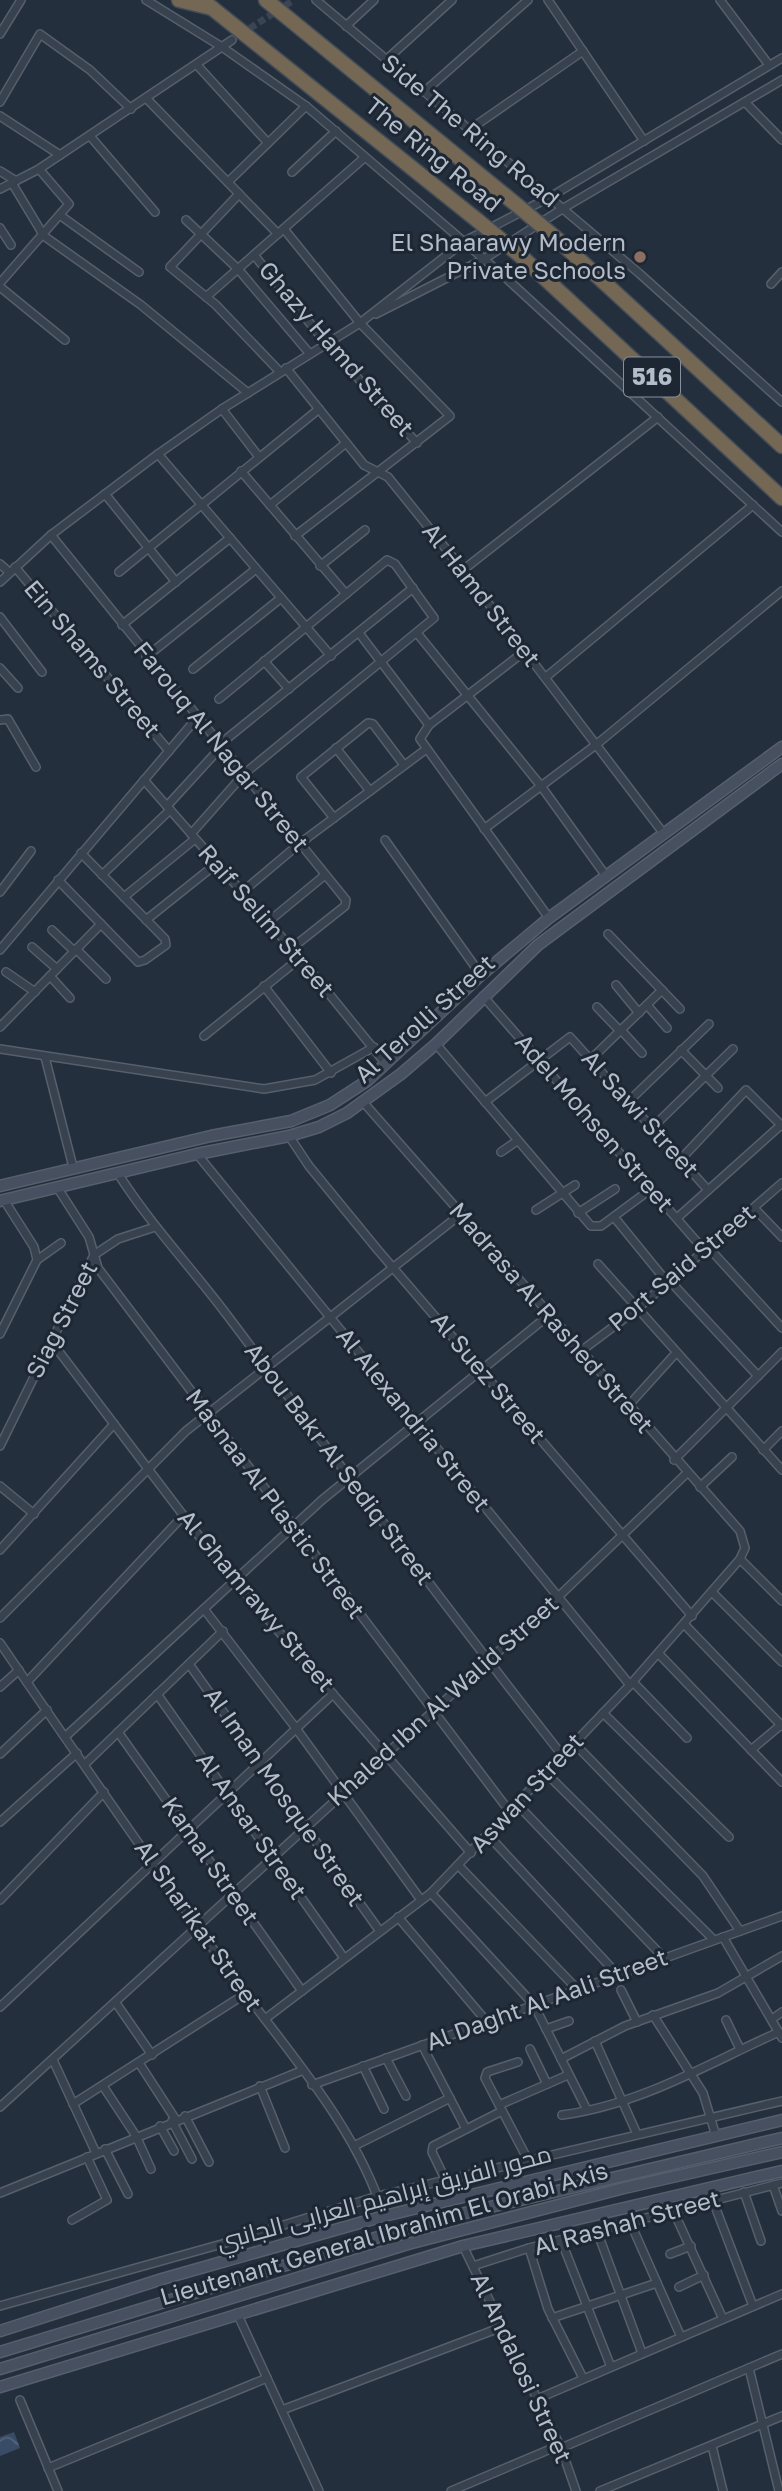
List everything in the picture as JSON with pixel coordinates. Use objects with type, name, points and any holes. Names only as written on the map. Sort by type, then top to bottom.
[{"type":"highway","points":[[179,0],[208,4]]},
{"type":"highway","name":"The Ring Road","points":[[268,1],[557,239],[782,446]]},
{"type":"highway","name":"The Ring Road","points":[[208,4],[522,257],[782,498]]},
{"type":"street","points":[[0,34],[21,0]]},
{"type":"street","points":[[146,0],[222,47],[306,106],[336,131],[363,158],[465,241],[782,532]]},
{"type":"street","name":"Side The Ring Road","points":[[316,0],[550,197],[782,402]]},
{"type":"street","points":[[346,26],[374,0]]},
{"type":"street","points":[[437,0],[444,8]]},
{"type":"street","points":[[386,60],[452,0]]},
{"type":"street","points":[[424,92],[528,0]]},
{"type":"street","points":[[548,0],[644,141]]},
{"type":"street","points":[[720,0],[769,65]]},
{"type":"street","points":[[0,102],[3,89],[40,34],[90,70],[131,109]]},
{"type":"street","points":[[0,189],[39,169],[232,40]]},
{"type":"street","points":[[469,130],[583,51]]},
{"type":"street","points":[[360,323],[465,241],[550,197],[782,58]]},
{"type":"street","points":[[197,65],[268,143]]},
{"type":"street","points":[[0,582],[51,535],[222,409],[360,323],[484,259],[562,209],[782,80]]},
{"type":"street","points":[[147,99],[239,194],[281,231],[360,323],[449,413],[445,422],[377,471],[295,536]]},
{"type":"street","points":[[745,102],[782,140]]},
{"type":"street","points":[[228,182],[306,106]]},
{"type":"street","points":[[0,116],[60,155]]},
{"type":"street","points":[[292,172],[336,131]]},
{"type":"street","points":[[90,136],[155,212]]},
{"type":"street","points":[[206,297],[363,158]]},
{"type":"street","points":[[39,169],[69,204],[0,285],[65,340]]},
{"type":"street","points":[[0,171],[14,182],[44,236],[141,305],[248,393]]},
{"type":"street","points":[[202,233],[239,194]]},
{"type":"street","points":[[61,216],[139,272]]},
{"type":"street","points":[[186,220],[238,269],[310,354]]},
{"type":"street","points":[[0,228],[11,245]]},
{"type":"street","name":"Al Hamd Street","points":[[202,233],[170,267],[283,370],[364,465],[388,477],[546,677],[664,834]]},
{"type":"street","name":"Ghazy Hamd Street","points":[[254,255],[327,344],[417,443]]},
{"type":"street","points":[[771,284],[782,272]]},
{"type":"street","points":[[222,409],[259,457]]},
{"type":"street","points":[[119,572],[319,409]]},
{"type":"street","points":[[463,570],[658,417]]},
{"type":"street","points":[[270,505],[346,443]]},
{"type":"street","points":[[158,454],[331,656]]},
{"type":"street","points":[[241,471],[346,594]]},
{"type":"street","points":[[105,494],[176,582]]},
{"type":"street","points":[[546,677],[753,505]]},
{"type":"street","points":[[320,566],[365,530]]},
{"type":"street","name":"Farouq Al Nagar Street","points":[[51,535],[196,719],[345,899],[345,906],[292,948]]},
{"type":"street","points":[[122,625],[230,538]]},
{"type":"street","points":[[124,897],[193,837],[244,774],[434,618],[389,559],[219,699]]},
{"type":"street","name":"Ein Shams Street","points":[[0,564],[12,570],[169,751]]},
{"type":"street","points":[[146,657],[256,569]]},
{"type":"street","points":[[102,875],[168,808],[220,746],[413,588]]},
{"type":"street","points":[[484,829],[597,744],[782,591]]},
{"type":"street","points":[[193,670],[281,598]]},
{"type":"street","points":[[0,617],[42,671]]},
{"type":"street","points":[[359,633],[429,725]]},
{"type":"street","points":[[417,633],[541,786],[606,876]]},
{"type":"street","points":[[525,651],[429,725],[420,739],[425,750],[549,918]]},
{"type":"street","points":[[264,660],[289,689]]},
{"type":"street","points":[[0,668],[18,688]]},
{"type":"street","points":[[0,720],[8,719],[36,767]]},
{"type":"street","points":[[0,950],[196,719]]},
{"type":"street","points":[[334,818],[301,777],[336,748],[372,723],[404,765]]},
{"type":"street","name":"Al Terolli Street","points":[[0,1186],[73,1167],[304,1116],[353,1090],[386,1064],[481,975],[549,918],[782,747]]},
{"type":"street","points":[[336,748],[370,791]]},
{"type":"street","points":[[241,893],[299,844],[425,750]]},
{"type":"street","name":"Al Terolli Street","points":[[2,1200],[197,1154],[289,1136],[319,1127],[364,1103],[436,1044],[546,938],[782,764]]},
{"type":"street","name":"Raif Selim Street","points":[[144,780],[292,948],[386,1064]]},
{"type":"street","points":[[385,840],[481,975]]},
{"type":"street","points":[[0,892],[4,881],[31,851]]},
{"type":"street","points":[[58,880],[136,960],[144,961],[166,944],[81,853]]},
{"type":"street","points":[[146,920],[216,864]]},
{"type":"street","points":[[268,922],[325,875]]},
{"type":"street","points":[[0,1027],[101,924]]},
{"type":"street","points":[[52,930],[106,979]]},
{"type":"street","points":[[608,934],[680,1009]]},
{"type":"street","points":[[32,947],[57,969]]},
{"type":"street","points":[[204,1036],[300,958]]},
{"type":"street","points":[[6,972],[35,992]]},
{"type":"street","points":[[50,976],[70,998]]},
{"type":"street","points":[[616,985],[639,1013]]},
{"type":"street","points":[[264,986],[331,1073]]},
{"type":"street","points":[[590,1060],[662,990]]},
{"type":"street","name":"Adel Mohsen Street","points":[[483,996],[677,1218],[782,1328]]},
{"type":"street","points":[[451,1004],[461,1018]]},
{"type":"street","points":[[647,1005],[667,1028]]},
{"type":"street","points":[[597,1007],[642,1053]]},
{"type":"street","points":[[628,1102],[709,1024]]},
{"type":"street","name":"Al Sawi Street","points":[[540,1060],[568,1036],[708,1189]]},
{"type":"street","points":[[436,1044],[578,1213],[594,1228],[614,1217],[651,1189]]},
{"type":"street","points":[[0,1049],[264,1089],[298,1085],[331,1073],[374,1047]]},
{"type":"street","points":[[652,1128],[733,1049]]},
{"type":"street","points":[[681,1050],[718,1088]]},
{"type":"street","points":[[45,1057],[73,1167]]},
{"type":"street","points":[[485,1102],[540,1060]]},
{"type":"street","points":[[677,1218],[782,1126],[746,1090],[681,1159]]},
{"type":"street","name":"Madrasa Al Rashed Street","points":[[364,1103],[674,1460],[740,1531],[745,1548],[740,1559]]},
{"type":"street","name":"Al Suez Street","points":[[289,1136],[309,1166],[393,1267],[692,1616]]},
{"type":"street","points":[[501,1152],[517,1141]]},
{"type":"street","name":"Al Alexandria Street","points":[[197,1154],[556,1598],[631,1684],[687,1738]]},
{"type":"street","name":"Abou Bakr Al Sediq Street","points":[[117,1172],[155,1227],[562,1755]]},
{"type":"street","name":"Port Said Street","points":[[581,1351],[637,1309],[782,1183]]},
{"type":"street","points":[[536,1210],[575,1185]]},
{"type":"street","name":"Masnaa Al Plastic Street","points":[[57,1187],[89,1237],[98,1268],[510,1812]]},
{"type":"street","points":[[578,1213],[615,1189]]},
{"type":"street","points":[[2,1200],[34,1247],[37,1260]]},
{"type":"street","points":[[754,1208],[782,1237]]},
{"type":"street","points":[[0,1618],[148,1469],[208,1414],[461,1214]]},
{"type":"street","points":[[614,1217],[668,1281],[758,1376]]},
{"type":"street","name":"Siag Street","points":[[0,1446],[94,1255],[118,1239],[155,1227]]},
{"type":"street","points":[[0,1334],[37,1260],[61,1242]]},
{"type":"street","points":[[598,1264],[782,1470]]},
{"type":"street","points":[[66,1736],[348,1477],[549,1315]]},
{"type":"street","name":"Al Ghamrawy Street","points":[[51,1341],[234,1580],[471,1853]]},
{"type":"street","points":[[674,1460],[782,1352]]},
{"type":"street","points":[[628,1406],[676,1353]]},
{"type":"street","points":[[0,1550],[114,1424]]},
{"type":"street","points":[[763,1450],[782,1431]]},
{"type":"street","points":[[700,1487],[732,1457]]},
{"type":"street","name":"Khaled Ibn Al Walid Street","points":[[0,2107],[623,1537],[687,1473]]},
{"type":"street","points":[[0,1486],[34,1514]]},
{"type":"street","points":[[27,1682],[183,1516]]},
{"type":"street","points":[[740,1559],[782,1601]]},
{"type":"street","name":"Aswan Street","points":[[265,2019],[430,1893],[659,1654],[740,1559]]},
{"type":"street","points":[[712,1592],[782,1662]]},
{"type":"street","points":[[204,1609],[295,1727],[341,1794],[421,1900]]},
{"type":"street","points":[[685,1625],[782,1725],[751,1750]]},
{"type":"street","points":[[85,1764],[223,1631]]},
{"type":"street","name":"Al Sharikat Street","points":[[0,1643],[197,1927],[354,2146],[378,2196],[384,2216]]},
{"type":"street","points":[[659,1654],[782,1783]]},
{"type":"street","name":"Al Iman Mosque Street","points":[[189,1664],[379,1930]]},
{"type":"street","points":[[0,1687],[19,1670]]},
{"type":"street","name":"Al Ansar Street","points":[[157,1694],[344,1958]]},
{"type":"street","points":[[0,2007],[333,1694]]},
{"type":"street","points":[[0,1754],[47,1710]]},
{"type":"street","points":[[603,1713],[729,1838]]},
{"type":"street","name":"Kamal Street","points":[[118,1732],[189,1828],[302,1991]]},
{"type":"street","points":[[573,1742],[703,1876],[740,1931]]},
{"type":"street","points":[[0,1822],[77,1753]]},
{"type":"street","points":[[547,1773],[714,1940]]},
{"type":"street","points":[[0,1900],[104,1792]]},
{"type":"street","points":[[517,1804],[664,1958]]},
{"type":"street","points":[[488,1835],[617,1974]]},
{"type":"street","points":[[458,1865],[577,1989]]},
{"type":"street","points":[[430,1893],[534,2005],[587,2110]]},
{"type":"street","name":"Al Daght Al Aali Street","points":[[312,2085],[782,1916]]},
{"type":"street","points":[[398,1917],[487,2022]]},
{"type":"street","points":[[562,2115],[623,2100],[690,2074],[740,2049],[780,2035],[723,1937]]},
{"type":"street","points":[[561,2059],[653,2015],[708,1997],[782,1956]]},
{"type":"street","points":[[621,1990],[637,2022]]},
{"type":"street","points":[[73,2104],[245,1994]]},
{"type":"street","points":[[116,2003],[152,2055]]},
{"type":"street","points":[[772,2019],[782,2012]]},
{"type":"street","points":[[653,2015],[690,2074],[712,2116],[716,2136]]},
{"type":"street","points":[[726,2020],[740,2049]]},
{"type":"street","points":[[546,2029],[569,2021]]},
{"type":"street","points":[[595,2041],[637,2134]]},
{"type":"street","points":[[422,2045],[466,2129]]},
{"type":"street","points":[[530,2049],[547,2084]]},
{"type":"street","points":[[386,2058],[406,2096]]},
{"type":"street","points":[[53,2060],[96,2153]]},
{"type":"street","points":[[518,2062],[486,2075],[528,2160]]},
{"type":"street","points":[[139,2063],[174,2120],[192,2159]]},
{"type":"street","points":[[363,2066],[384,2109]]},
{"type":"street","points":[[0,2193],[174,2120],[301,2071]]},
{"type":"street","points":[[446,2181],[432,2152],[433,2146],[500,2108],[568,2075]]},
{"type":"street","points":[[103,2086],[136,2136],[151,2169]]},
{"type":"street","points":[[260,2086],[285,2148]]},
{"type":"street","points":[[354,2146],[450,2098]]},
{"type":"street","points":[[0,2306],[222,2244],[378,2196],[782,2101]]},
{"type":"street","points":[[185,2116],[209,2162]]},
{"type":"street","name":"محور الفريق إبراهيم العرابى الجانبي","points":[[0,2332],[162,2279],[384,2216],[782,2120]]},
{"type":"street","points":[[160,2126],[174,2151]]},
{"type":"street","name":"Lieutenant General Ibrahim El Orabi Axis","points":[[0,2352],[431,2221],[782,2138]]},
{"type":"street","points":[[105,2149],[128,2194]]},
{"type":"street","name":"Lieutenant General Ibrahim El Orabi Axis","points":[[0,2369],[408,2244],[624,2188],[782,2152]]},
{"type":"street","points":[[72,2220],[107,2202],[87,2157]]},
{"type":"street","points":[[3,2384],[463,2246],[782,2171]]},
{"type":"street","name":"Al Rashah Street","points":[[473,2266],[529,2248],[782,2183]]},
{"type":"street","points":[[773,2185],[782,2211]]},
{"type":"street","points":[[744,2192],[761,2241]]},
{"type":"street","points":[[667,2197],[723,2319]]},
{"type":"street","points":[[713,2201],[753,2306]]},
{"type":"street","points":[[630,2222],[681,2337]]},
{"type":"street","points":[[597,2231],[642,2353]]},
{"type":"street","points":[[562,2240],[611,2367]]},
{"type":"street","name":"Al Andalosi Street","points":[[463,2246],[560,2446],[576,2491]]},
{"type":"street","points":[[670,2254],[691,2246]]},
{"type":"street","points":[[529,2248],[552,2318],[583,2378]]},
{"type":"street","points":[[679,2287],[704,2275]]},
{"type":"street","points":[[552,2318],[657,2283]]},
{"type":"street","points":[[537,2399],[782,2294]]},
{"type":"street","points":[[237,2313],[318,2491]]},
{"type":"street","points":[[282,2410],[502,2327]]},
{"type":"street","points":[[451,2491],[782,2354]]},
{"type":"street","points":[[748,2368],[779,2477],[779,2491]]},
{"type":"street","points":[[48,2468],[267,2378]]},
{"type":"street","points":[[20,2400],[58,2491]]},
{"type":"street","points":[[600,2491],[782,2416]]},
{"type":"street","points":[[712,2446],[723,2491]]},
{"type":"water","points":[[14,2432],[20,2448],[0,2456],[0,2437]]},
{"type":"tunnel","points":[[241,34],[294,0]]},
{"type":"place","name":"El Shaarawy Modern Private Schools","points":[[640,257]]}]
